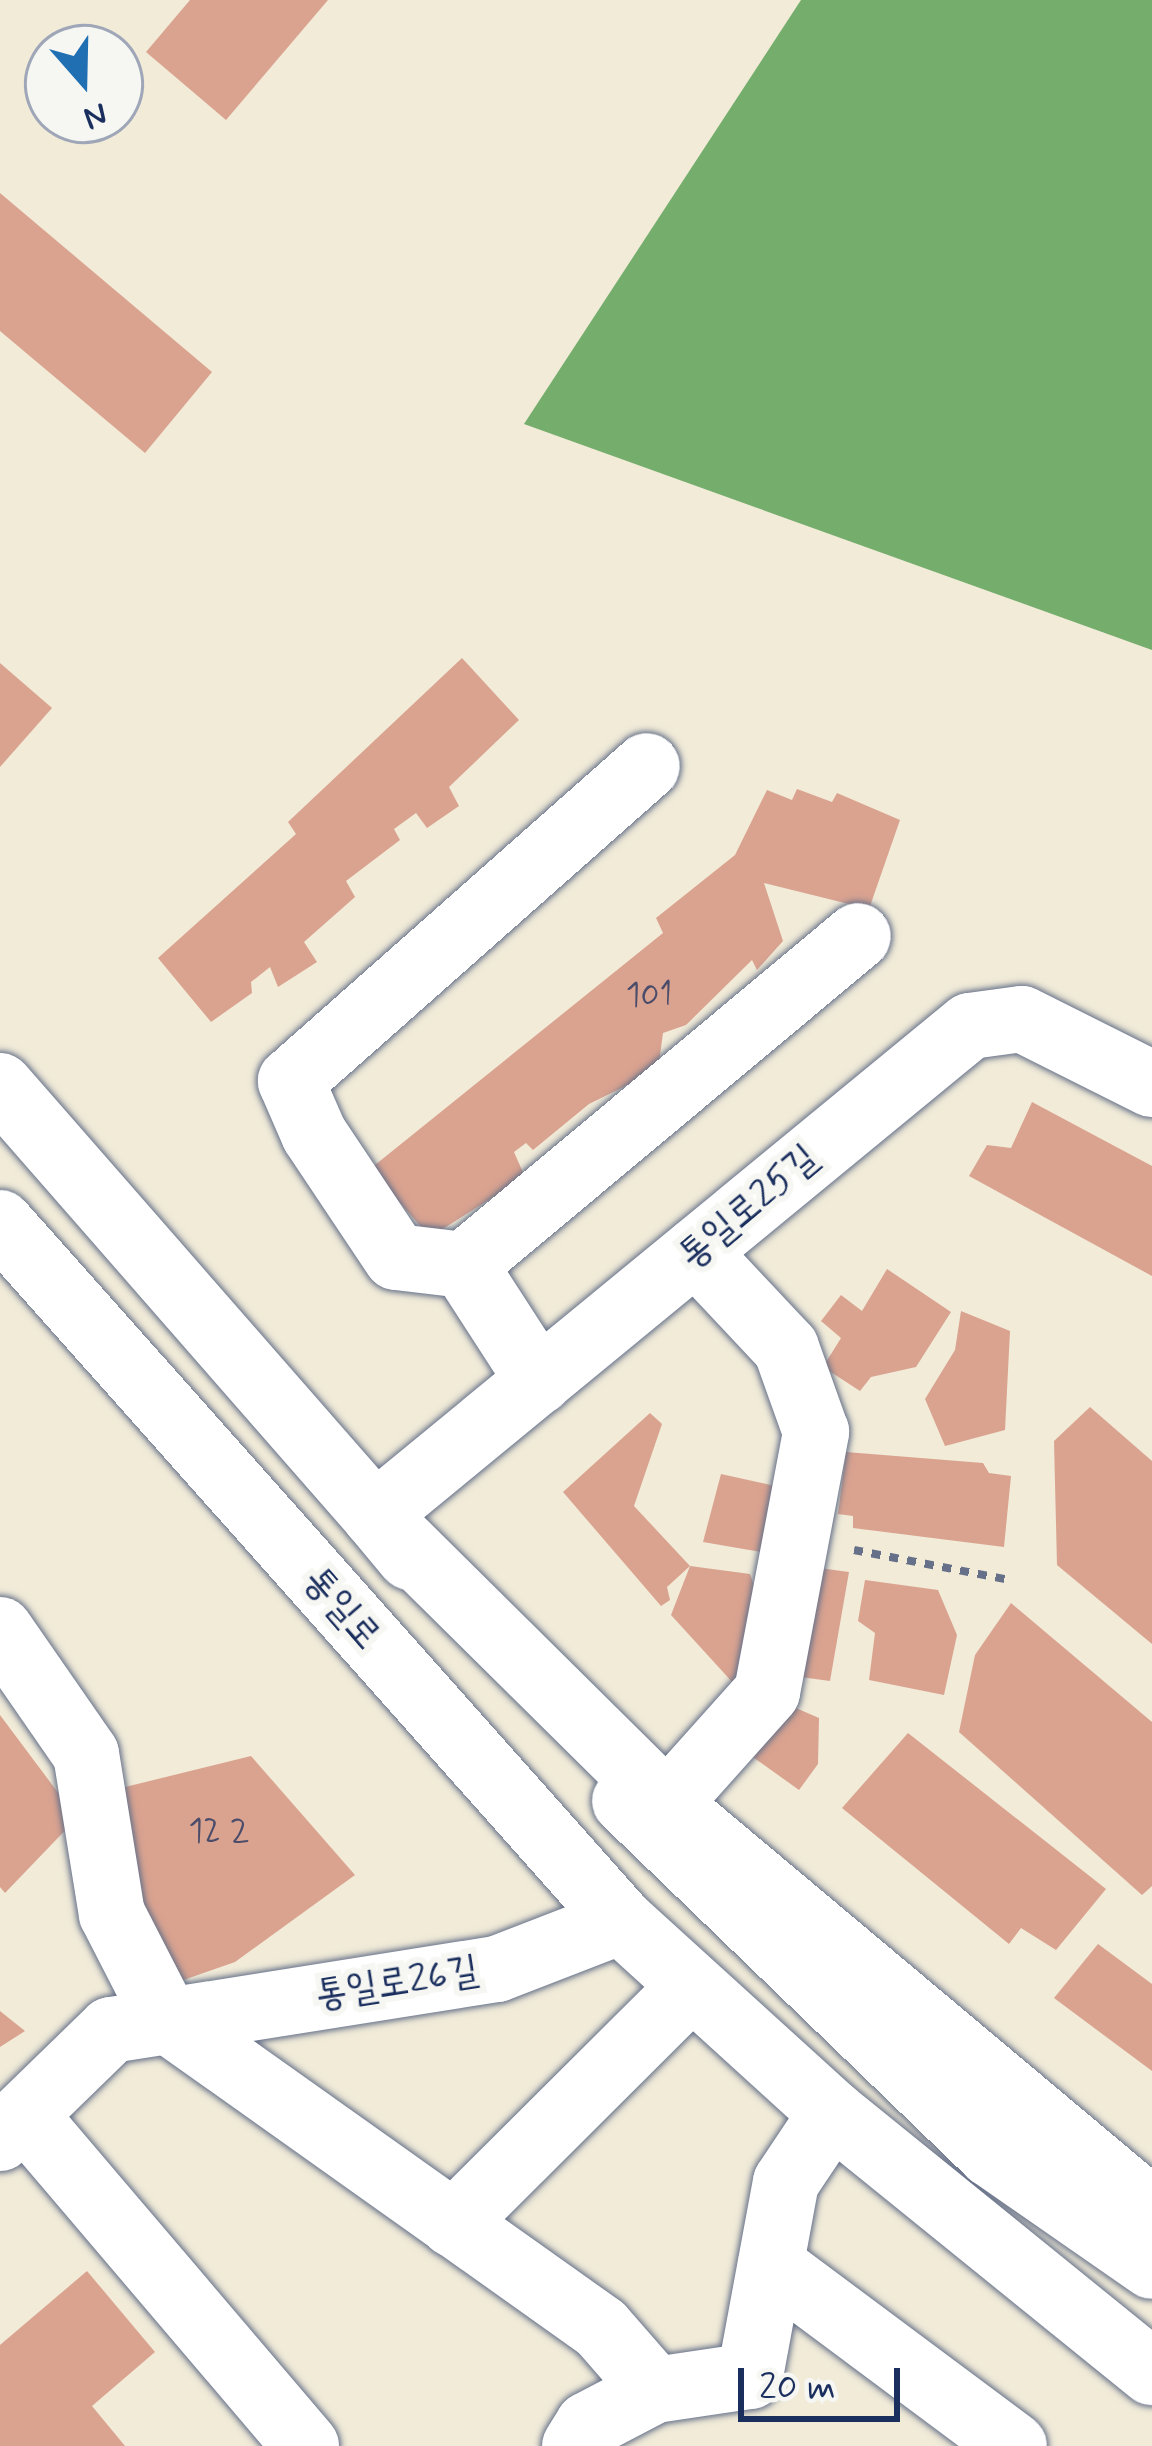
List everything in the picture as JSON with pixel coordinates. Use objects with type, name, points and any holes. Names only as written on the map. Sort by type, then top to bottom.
[{"type":"street","points":[[647,766],[291,1082],[314,1134],[396,1257],[464,1265],[858,936]]},
{"type":"street","name":"통일로25길","points":[[309,1572],[970,1026],[1022,1019],[1152,1084]]},
{"type":"street","points":[[0,1086],[604,1781],[991,2154],[1152,2266]]},
{"type":"street","name":"통일로","points":[[6,1222],[309,1572],[621,1921],[848,2124],[1152,2372]]},
{"type":"street","points":[[667,1804],[767,1692],[800,1540],[816,1432],[786,1348],[696,1252]]},
{"type":"street","points":[[464,1265],[539,1382]]},
{"type":"street","points":[[375,1515],[667,1804],[1152,2211]]},
{"type":"street","points":[[0,1630],[86,1754],[112,1914],[166,2019],[601,2328],[655,2390]]},
{"type":"street","name":"통일로26길","points":[[13,2127],[111,2030],[497,1969],[621,1921]]},
{"type":"street","points":[[453,2224],[692,1987]]},
{"type":"street","points":[[574,2446],[588,2425],[655,2390],[750,2376],[786,2182],[848,2124],[1152,2306]]},
{"type":"street","points":[[13,2127],[306,2446]]},
{"type":"street","points":[[771,2265],[1014,2446]]},
{"type":"path","points":[[800,1540],[1005,1579]]},
{"type":"green space","points":[[801,0],[1152,0],[1152,650],[524,424]]},
{"type":"building","points":[[190,0],[328,0],[226,120],[146,52]]},
{"type":"building","points":[[0,193],[212,372],[145,453],[0,331]]},
{"type":"building","points":[[462,658],[519,720],[449,787],[459,806],[427,828],[416,813],[394,829],[400,840],[346,881],[355,897],[304,942],[317,962],[278,987],[270,967],[251,982],[252,993],[211,1022],[158,958],[296,834],[288,822]]},
{"type":"building","points":[[0,663],[52,708],[0,767]]},
{"type":"building","points":[[797,789],[832,802],[837,793],[900,820],[869,909],[764,883],[783,941],[757,970],[752,960],[686,1025],[663,1033],[658,1070],[589,1104],[533,1150],[526,1143],[514,1152],[525,1177],[430,1237],[370,1169],[663,933],[656,918],[735,855],[767,790],[792,800]]},
{"type":"building","points":[[1032,1102],[1152,1166],[1152,1276],[969,1176],[987,1145],[1011,1148]]},
{"type":"building","points":[[887,1269],[951,1312],[916,1367],[871,1377],[860,1391],[823,1367],[841,1338],[821,1321],[841,1295],[862,1311]]},
{"type":"building","points":[[961,1311],[1010,1331],[1005,1430],[945,1446],[925,1399],[955,1350]]},
{"type":"building","points":[[1090,1407],[1152,1461],[1152,1644],[1057,1565],[1054,1441]]},
{"type":"building","points":[[650,1413],[662,1424],[634,1506],[690,1566],[667,1587],[670,1600],[661,1606],[563,1492]]},
{"type":"building","points":[[846,1452],[983,1463],[989,1473],[1011,1476],[1004,1547],[853,1528],[853,1516],[838,1514]]},
{"type":"building","points":[[721,1474],[775,1486],[773,1554],[703,1542]]},
{"type":"building","points":[[690,1566],[750,1574],[754,1585],[769,1587],[734,1684],[671,1615]]},
{"type":"building","points":[[812,1567],[849,1572],[830,1681],[793,1676]]},
{"type":"building","points":[[865,1580],[938,1590],[957,1635],[944,1695],[869,1680],[875,1633],[858,1621]]},
{"type":"building","points":[[1011,1603],[1152,1722],[1152,1886],[1142,1895],[959,1732],[975,1655]]},
{"type":"building","points":[[782,1702],[819,1718],[818,1764],[799,1790],[739,1747]]},
{"type":"building","points":[[0,1715],[77,1818],[5,1893],[0,1887]]},
{"type":"building","points":[[908,1733],[1106,1889],[1056,1950],[1021,1928],[1009,1944],[842,1808]]},
{"type":"building","points":[[251,1756],[355,1875],[235,1962],[172,1984],[143,1927],[109,1791]]},
{"type":"building","points":[[1098,1944],[1152,1984],[1152,2071],[1054,1998]]},
{"type":"building","points":[[0,2011],[25,2031],[0,2047]]},
{"type":"building","points":[[87,2271],[155,2352],[92,2406],[125,2446],[0,2446],[0,2345]]}]
